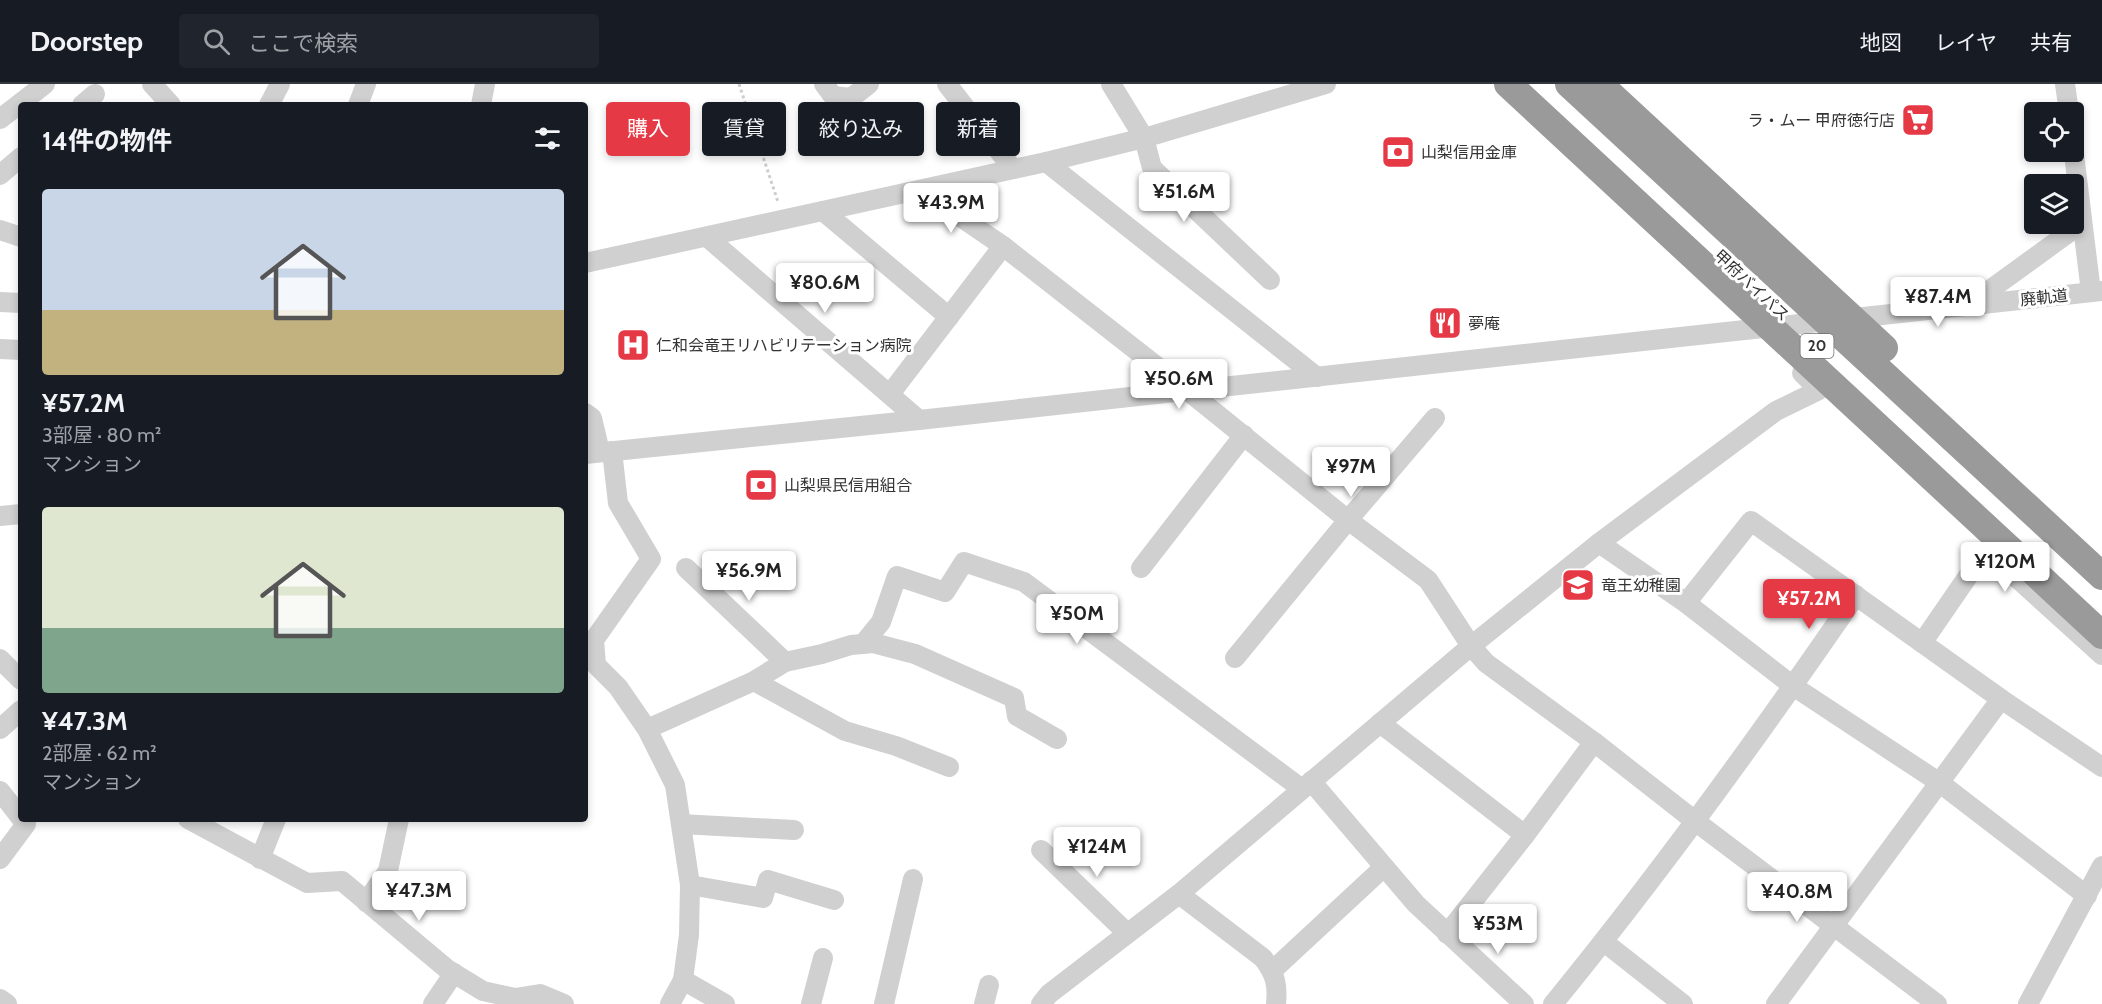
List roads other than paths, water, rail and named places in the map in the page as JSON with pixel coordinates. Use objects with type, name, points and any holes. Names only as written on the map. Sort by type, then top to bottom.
[{"type":"highway","points":[[1508,84],[1765,327],[2102,617]]},
{"type":"highway","name":"甲府バイパス","points":[[1533,84],[2102,617]]},
{"type":"highway","name":"甲府バイパス","points":[[1569,84],[2102,576]]},
{"type":"highway","points":[[1599,84],[2102,554]]},
{"type":"street","points":[[153,84],[168,102]]},
{"type":"street","points":[[271,102],[280,84]]},
{"type":"street","points":[[359,102],[366,84]]},
{"type":"street","points":[[482,102],[485,84]]},
{"type":"street","points":[[824,84],[833,96],[851,98],[869,84]]},
{"type":"street","points":[[947,84],[1013,170]]},
{"type":"street","points":[[1111,84],[1144,138],[1152,168],[1270,280]]},
{"type":"street","points":[[588,262],[1013,170],[1144,138],[1326,84]]},
{"type":"street","points":[[2066,84],[2068,102]]},
{"type":"street","points":[[27,102],[40,94]]},
{"type":"street","points":[[0,119],[18,108]]},
{"type":"street","points":[[0,175],[18,160]]},
{"type":"street","points":[[1046,162],[1317,377]]},
{"type":"street","points":[[921,190],[1003,246],[1244,435],[1348,520],[1428,580],[1471,646],[1486,663],[1594,742],[1926,1000]]},
{"type":"street","points":[[823,211],[949,317]]},
{"type":"street","points":[[0,230],[18,236]]},
{"type":"street","points":[[2084,233],[2096,292]]},
{"type":"street","points":[[1967,306],[2067,234]]},
{"type":"street","points":[[707,237],[919,420]]},
{"type":"street","points":[[890,394],[1003,246]]},
{"type":"street","name":"廃軌道","points":[[599,453],[2096,292]]},
{"type":"street","points":[[0,302],[18,303]]},
{"type":"street","points":[[1049,1001],[1126,933],[1179,894],[1471,646],[1599,543],[1776,411],[1818,390],[1765,327]]},
{"type":"street","points":[[0,349],[18,350]]},
{"type":"street","points":[[588,415],[592,418],[599,453],[618,503],[651,559],[594,639],[596,665],[618,687],[646,729],[675,785],[690,885],[689,935],[683,980],[670,1004]]},
{"type":"street","points":[[1234,658],[1435,418]]},
{"type":"street","points":[[1141,568],[1244,435]]},
{"type":"street","points":[[0,516],[18,514]]},
{"type":"street","points":[[1686,603],[1751,521],[2001,699],[2102,767]]},
{"type":"street","points":[[1599,543],[1686,603],[1793,686],[1940,783],[2087,896]]},
{"type":"street","points":[[1922,643],[1986,550],[2102,655]]},
{"type":"street","points":[[862,644],[881,622],[897,576],[945,592],[964,562],[1024,582],[1307,785],[1416,904],[1524,1004]]},
{"type":"street","points":[[687,568],[785,662]]},
{"type":"street","points":[[1553,1004],[1604,942],[1695,821],[1856,595]]},
{"type":"street","points":[[646,729],[754,681],[785,662],[851,645],[873,643],[915,654],[1014,698],[1017,716],[1057,739]]},
{"type":"street","points":[[0,659],[18,677]]},
{"type":"street","points":[[754,681],[845,731],[896,746],[949,767]]},
{"type":"street","points":[[1776,1004],[2001,699]]},
{"type":"street","points":[[0,729],[18,713]]},
{"type":"street","points":[[1380,723],[1526,835]]},
{"type":"street","points":[[1448,934],[1526,835],[1594,742]]},
{"type":"street","points":[[0,791],[18,813]]},
{"type":"street","points":[[0,859],[26,824],[25,822]]},
{"type":"street","points":[[193,822],[307,884],[342,881],[454,973],[483,991],[515,998],[540,994],[564,1004]]},
{"type":"street","points":[[260,859],[275,822]]},
{"type":"street","points":[[366,902],[388,871],[398,822]]},
{"type":"street","points":[[681,824],[794,830]]},
{"type":"street","points":[[1041,850],[1126,933]]},
{"type":"street","points":[[2028,1004],[2102,866]]},
{"type":"street","points":[[1273,970],[1384,867]]},
{"type":"street","points":[[884,1004],[913,879]]},
{"type":"street","points":[[690,885],[763,898],[768,880],[834,900]]},
{"type":"street","points":[[1179,894],[1263,958],[1273,970],[1277,990],[1276,1004]]},
{"type":"street","points":[[1604,942],[1683,1004]]},
{"type":"street","points":[[811,1004],[823,958]]},
{"type":"street","points":[[433,1004],[454,973]]},
{"type":"street","points":[[683,980],[725,1004]]},
{"type":"street","points":[[0,999],[7,1004]]},
{"type":"place","name":"ラ・ムー 甲府徳行店","points":[[1918,120]]},
{"type":"place","name":"山梨信用金庫","points":[[1398,152]]},
{"type":"place","name":"夢庵","points":[[1445,323]]},
{"type":"place","name":"仁和会竜王リハビリテーション病院","points":[[633,345]]},
{"type":"place","name":"山梨県民信用組合","points":[[761,485]]},
{"type":"place","name":"竜王幼稚園","points":[[1578,585]]}]
